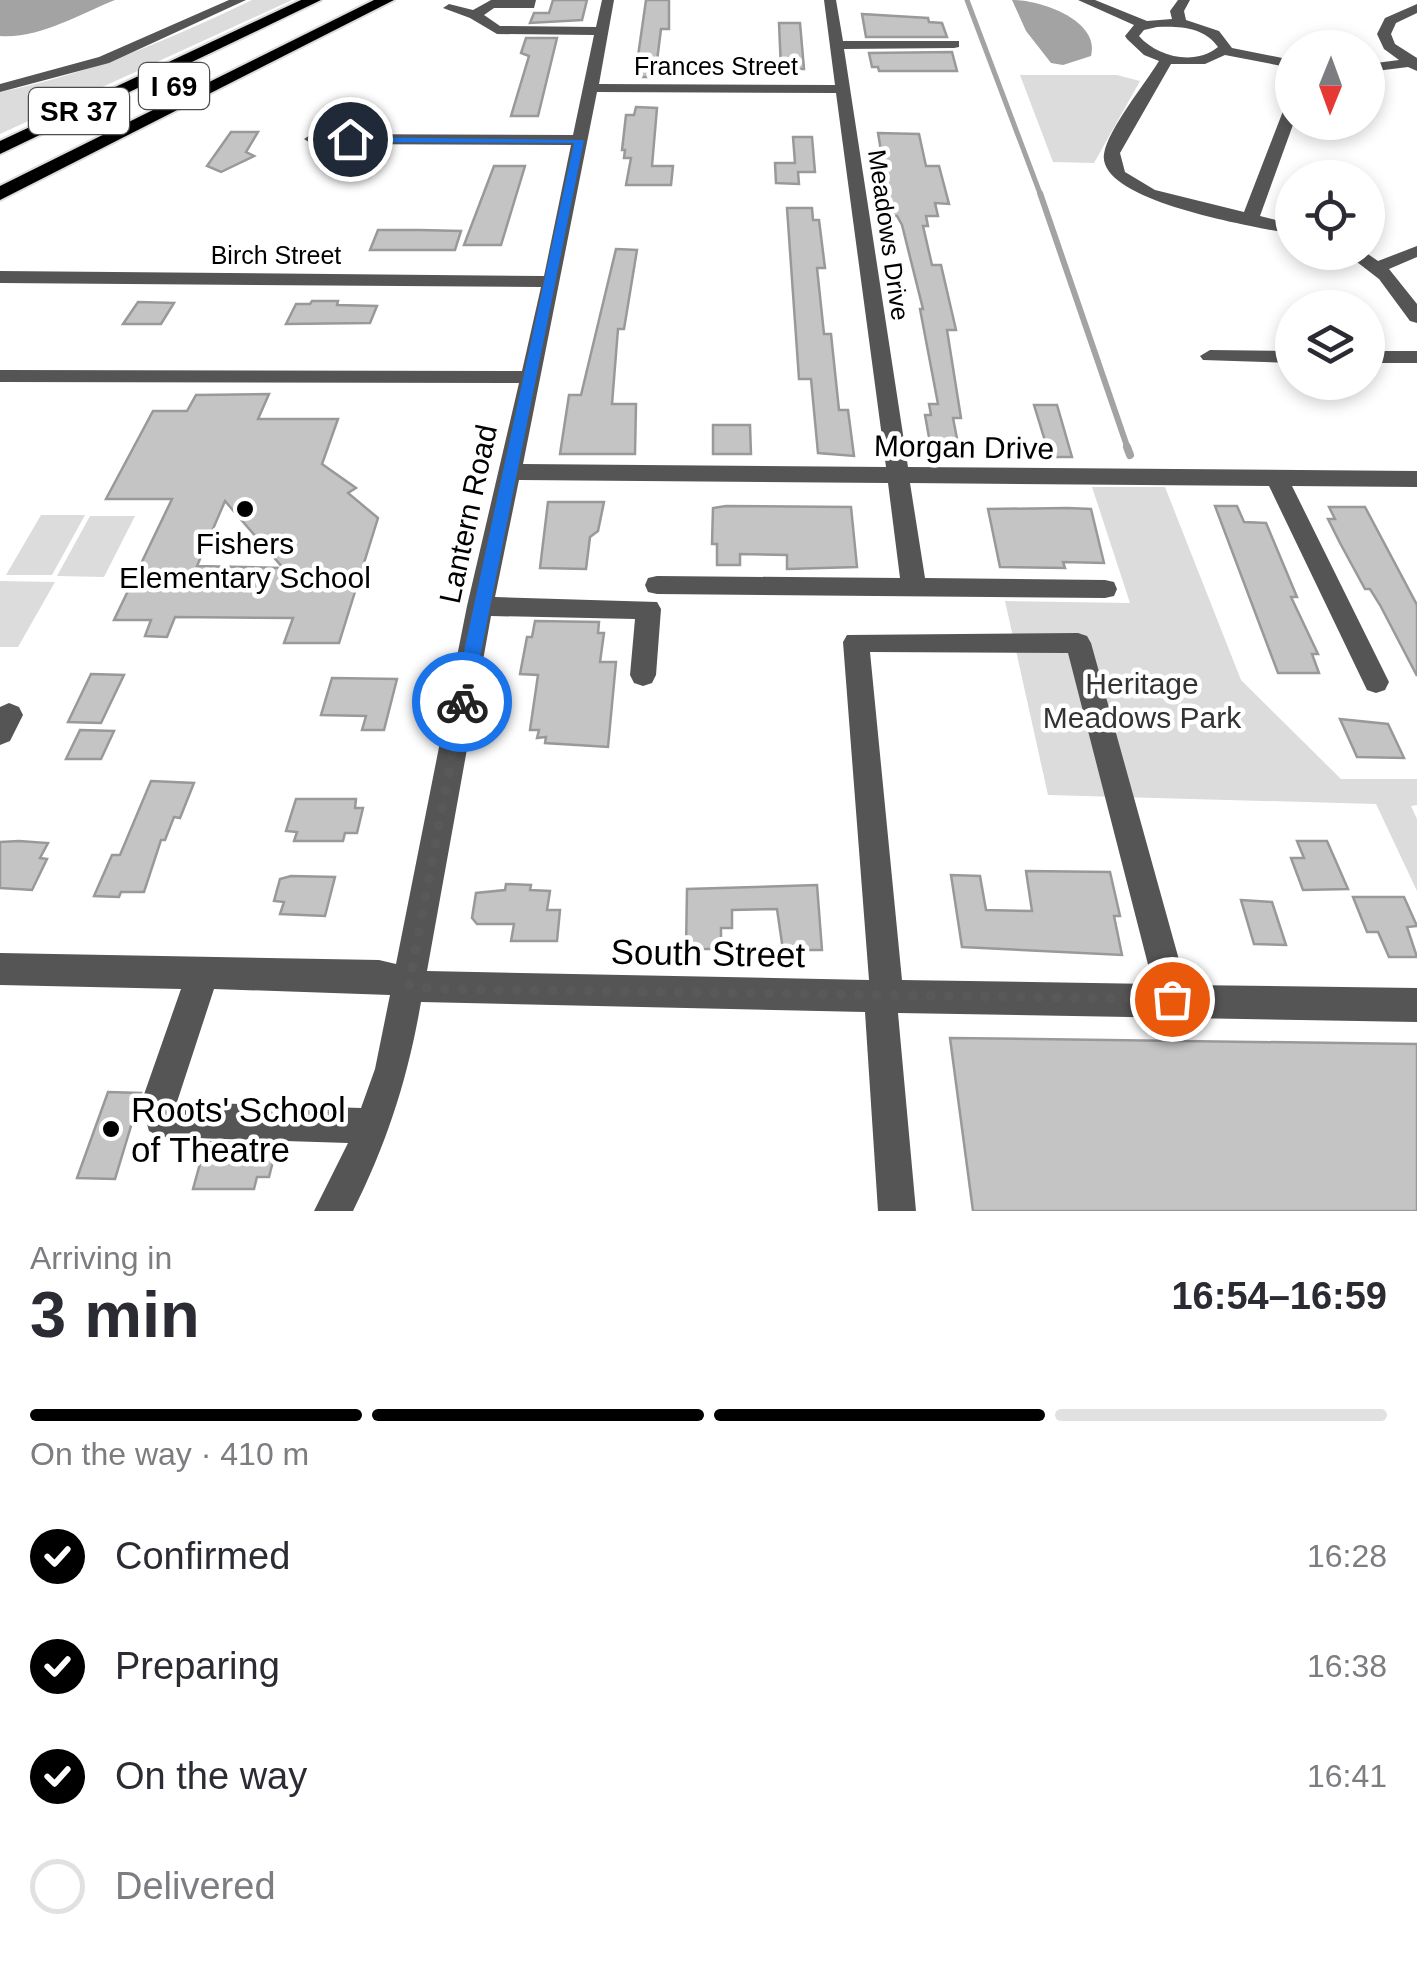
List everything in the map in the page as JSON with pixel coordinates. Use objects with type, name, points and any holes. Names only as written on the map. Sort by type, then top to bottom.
[{"type":"highway","name":"SR 37","points":[[0,148],[313,0]]},
{"type":"highway","name":"I 69","points":[[70,137],[348,0]]},
{"type":"highway","name":"I 69","points":[[0,194],[386,0]]},
{"type":"highway","points":[[0,212],[328,29]]},
{"type":"street","points":[[0,76],[118,43],[208,0]]},
{"type":"street","points":[[0,88],[117,55],[240,0]]},
{"type":"street","points":[[474,15],[494,2],[529,5],[530,0]]},
{"type":"street","name":"Lantern Road","points":[[332,1211],[374,1126],[392,1069],[480,606],[552,282],[608,0]]},
{"type":"street","name":"Meadows Drive","points":[[830,0],[914,587]]},
{"type":"street","points":[[1084,0],[1145,25],[1180,23],[1215,34],[1223,41],[1224,51]]},
{"type":"street","points":[[1180,23],[1177,12],[1184,0]]},
{"type":"street","points":[[449,8],[474,15],[497,30],[602,30]]},
{"type":"street","points":[[1415,64],[1389,46],[1384,30],[1390,21],[1417,8]]},
{"type":"street","points":[[1145,25],[1132,33],[1135,43],[1168,58],[1204,60],[1224,51],[1275,61]]},
{"type":"street","points":[[836,46],[954,44]]},
{"type":"street","points":[[1168,58],[1116,144],[1111,166],[1127,183],[1149,194],[1275,225]]},
{"type":"street","points":[[1385,67],[1415,64]]},
{"type":"street","name":"Frances Street","points":[[590,88],[843,89]]},
{"type":"street","points":[[312,139],[579,140]]},
{"type":"street","points":[[1250,219],[1279,140]]},
{"type":"street","points":[[1385,265],[1417,251]]},
{"type":"street","points":[[1380,270],[1417,317]]},
{"type":"street","name":"Birch Street","points":[[0,278],[552,282]]},
{"type":"street","points":[[1210,356],[1275,357]]},
{"type":"street","points":[[1385,357],[1417,357]]},
{"type":"street","points":[[0,376],[531,377]]},
{"type":"street","name":"Morgan Drive","points":[[510,472],[1417,479]]},
{"type":"street","points":[[1278,480],[1376,682]]},
{"type":"street","points":[[657,585],[1105,590]]},
{"type":"street","points":[[480,606],[648,609],[643,676]]},
{"type":"street","points":[[897,1211],[880,1018],[886,996],[856,642],[1078,643],[1172,999]]},
{"type":"street","name":"South Street","points":[[0,970],[379,976],[434,989],[1417,1006]]},
{"type":"street","points":[[202,975],[158,1114],[168,1122],[374,1126]]},
{"type":"green space","points":[[252,0],[292,0],[0,134],[0,92],[66,76],[129,54]]},
{"type":"green space","points":[[1020,75],[1117,75],[1140,81],[1094,163],[1053,162]]},
{"type":"green space","name":"Heritage Meadows Park","points":[[1092,487],[1165,487],[1241,680],[1341,779],[1417,779],[1417,805],[1411,806],[1417,819],[1417,891],[1376,804],[1048,795],[1005,601],[1130,603]]},
{"type":"green space","points":[[41,515],[85,515],[52,575],[6,575]]},
{"type":"green space","points":[[90,516],[135,516],[104,577],[57,576]]},
{"type":"green space","points":[[0,581],[55,582],[18,647],[0,647]]},
{"type":"shaded area","points":[[0,0],[115,0],[44,30],[0,36]]},
{"type":"shaded area","points":[[1012,0],[1052,8],[1077,22],[1091,43],[1091,56],[1063,65],[1051,63],[1026,31]]},
{"type":"building","points":[[553,0],[587,0],[582,20],[530,23],[534,13],[549,13]]},
{"type":"building","points":[[646,0],[669,0],[669,29],[661,29],[655,77],[635,77]]},
{"type":"building","points":[[862,14],[928,18],[929,22],[942,23],[947,37],[866,37]]},
{"type":"building","points":[[779,23],[800,23],[804,69],[781,69]]},
{"type":"building","points":[[526,38],[557,38],[538,116],[511,116],[529,56],[521,53]]},
{"type":"building","points":[[952,52],[957,71],[879,71],[872,67],[869,53]]},
{"type":"building","points":[[636,107],[657,108],[652,166],[673,166],[671,185],[626,185],[631,158],[624,158],[622,150],[626,115],[634,115]]},
{"type":"building","points":[[231,132],[258,132],[246,152],[254,156],[221,172],[207,166]]},
{"type":"building","points":[[878,133],[919,134],[926,166],[939,166],[949,204],[935,203],[938,216],[926,216],[928,226],[923,226],[932,265],[941,265],[956,330],[947,330],[961,418],[953,418],[960,454],[932,454],[925,415],[931,415],[929,404],[938,404],[923,309],[902,225],[897,216],[892,216]]},
{"type":"building","points":[[793,137],[812,137],[815,172],[798,172],[799,184],[776,183],[775,163],[795,163]]},
{"type":"building","points":[[494,166],[525,166],[501,245],[464,245]]},
{"type":"building","points":[[787,208],[812,208],[813,220],[819,220],[825,268],[817,268],[824,334],[831,334],[839,410],[848,410],[854,456],[818,453],[811,379],[799,379]]},
{"type":"building","points":[[378,230],[461,231],[455,250],[370,250]]},
{"type":"building","points":[[616,249],[637,250],[624,329],[618,329],[612,404],[636,404],[635,454],[560,454],[569,395],[581,395]]},
{"type":"building","points":[[312,301],[377,306],[370,323],[286,324],[296,304]]},
{"type":"building","points":[[138,302],[174,303],[161,324],[123,324]]},
{"type":"building","name":"Fishers Elementary School","points":[[269,394],[258,419],[338,419],[322,464],[356,488],[348,493],[378,518],[339,643],[284,643],[293,618],[175,617],[167,637],[145,636],[151,620],[114,620],[172,499],[106,499],[153,411],[187,411],[196,395]],"holes":[[[225,501],[283,568],[197,566]]]},
{"type":"building","points":[[1034,405],[1057,405],[1072,457],[1050,457]]},
{"type":"building","points":[[713,425],[750,425],[751,454],[713,454]]},
{"type":"building","points":[[548,502],[604,502],[598,531],[590,537],[586,569],[540,568]]},
{"type":"building","points":[[1215,506],[1237,506],[1244,522],[1266,523],[1297,597],[1291,597],[1318,654],[1312,654],[1319,673],[1278,673]]},
{"type":"building","points":[[851,507],[857,567],[787,569],[787,555],[740,554],[740,565],[717,565],[717,544],[712,544],[713,508]]},
{"type":"building","points":[[1329,507],[1365,507],[1417,605],[1417,676],[1380,605],[1370,589],[1365,589],[1340,543],[1328,519],[1335,519]]},
{"type":"building","points":[[988,509],[1091,509],[1104,563],[1063,562],[1065,568],[1000,567]]},
{"type":"building","points":[[535,621],[599,622],[598,633],[604,633],[600,662],[616,662],[608,747],[545,743],[546,737],[537,738],[539,730],[530,730],[538,675],[520,674],[527,637],[532,637]]},
{"type":"building","points":[[91,674],[124,675],[101,723],[68,722]]},
{"type":"building","points":[[332,678],[397,679],[384,730],[362,730],[366,716],[321,715]]},
{"type":"building","points":[[1340,719],[1388,724],[1404,758],[1357,757]]},
{"type":"building","points":[[80,730],[114,731],[101,759],[66,759]]},
{"type":"building","points":[[151,781],[194,783],[180,818],[174,817],[165,840],[161,840],[144,892],[94,896],[112,855],[120,855]]},
{"type":"building","points":[[296,799],[356,799],[355,808],[363,808],[357,833],[345,833],[343,841],[294,841],[297,832],[286,831]]},
{"type":"building","points":[[1297,841],[1327,841],[1348,889],[1303,890],[1291,858],[1304,858]]},
{"type":"building","points":[[0,842],[48,843],[40,858],[47,859],[32,890],[0,888]]},
{"type":"building","points":[[1026,871],[1110,872],[1120,916],[1114,916],[1122,955],[962,947],[951,875],[980,876],[986,910],[1032,911]]},
{"type":"building","points":[[335,877],[325,916],[280,914],[284,902],[274,901],[280,879]]},
{"type":"building","points":[[506,884],[550,891],[547,910],[560,910],[557,941],[511,941],[514,924],[477,924],[472,918],[476,893],[505,890]]},
{"type":"building","points":[[817,885],[822,950],[783,950],[777,909],[732,910],[732,928],[721,928],[721,949],[686,949],[687,889]]},
{"type":"building","points":[[1353,897],[1404,897],[1417,926],[1407,927],[1417,957],[1389,957],[1378,932],[1367,932]]},
{"type":"building","points":[[1241,900],[1272,902],[1286,945],[1254,944]]},
{"type":"building","points":[[950,1038],[1417,1044],[1417,1211],[973,1211]]},
{"type":"building","points":[[108,1092],[141,1093],[115,1179],[77,1178]]},
{"type":"building","points":[[206,1142],[266,1144],[265,1148],[276,1149],[269,1177],[257,1177],[254,1189],[193,1189]]},
{"type":"waterway","points":[[967,0],[1041,196]]},
{"type":"waterway","points":[[1040,193],[1128,449]]},
{"type":"waterway","points":[[1127,447],[1130,455]]},
{"type":"way so far","points":[[462,702],[409,985],[434,989],[1172,999]]},
{"type":"place","name":"Fishers Elementary School","points":[[245,509]]},
{"type":"place","name":"Roots' School of Theatre","points":[[111,1129]]},
{"type":"route","points":[[350,139],[579,140],[462,702]]}]
